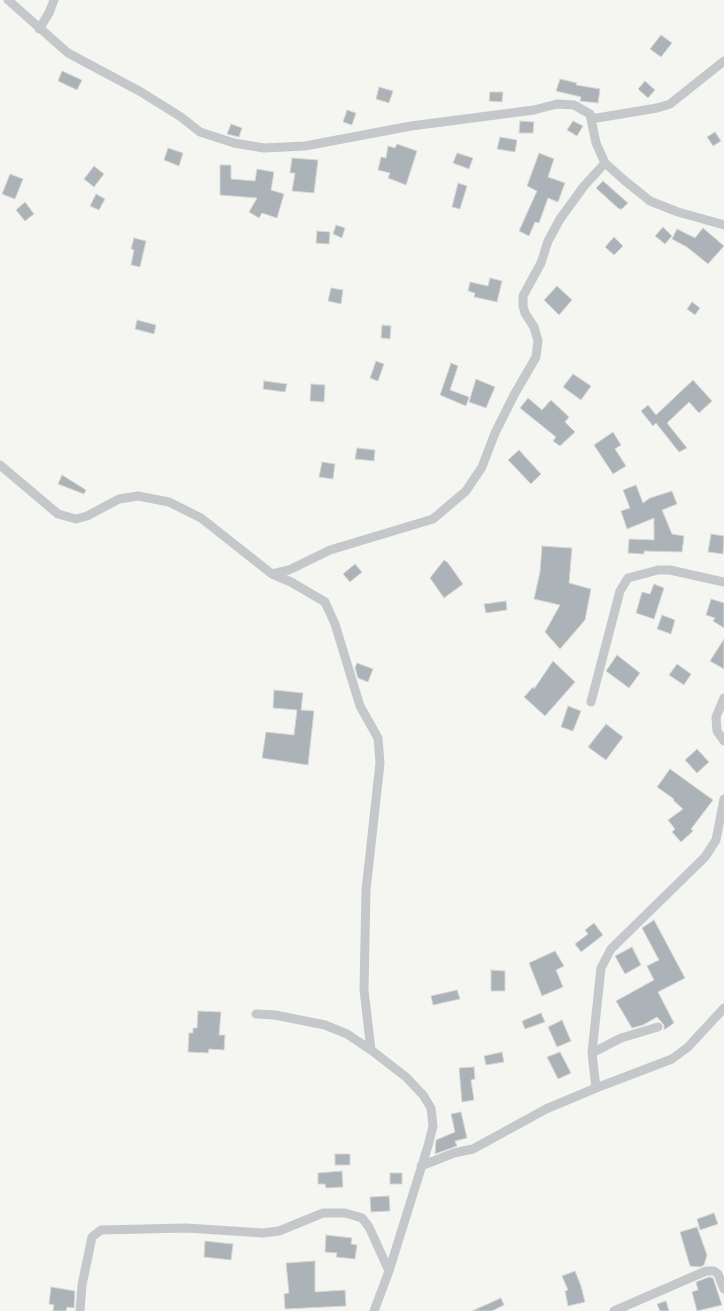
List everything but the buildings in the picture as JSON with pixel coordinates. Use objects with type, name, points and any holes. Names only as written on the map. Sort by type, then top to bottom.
[{"type":"street","points":[[8,0],[39,30],[68,54],[141,92],[181,117],[200,132],[234,143],[264,148],[305,146],[411,126],[534,110],[557,104],[574,105],[590,114],[596,143],[605,163],[650,201],[724,226]]},
{"type":"street","points":[[39,30],[54,0]]},
{"type":"street","points":[[591,119],[657,108],[670,104],[724,61]]},
{"type":"street","points":[[272,574],[289,570],[330,550],[433,519],[466,491],[482,467],[495,433],[514,395],[536,358],[538,341],[523,306],[523,296],[528,283],[541,263],[548,241],[560,219],[584,186],[605,163]]},
{"type":"street","points":[[0,466],[58,514],[76,519],[88,516],[119,499],[138,496],[169,502],[200,518],[272,574],[291,582],[325,602],[334,624],[360,706],[378,738],[380,763],[366,890],[364,990],[371,1050]]},
{"type":"street","points":[[591,702],[620,591],[628,578],[658,570],[670,570],[724,582]]},
{"type":"street","points":[[724,698],[716,717],[717,731],[724,741]]},
{"type":"street","points":[[596,1088],[592,1052],[601,968],[611,949],[705,856],[716,840],[724,799]]},
{"type":"street","points":[[421,1166],[454,1153],[473,1149],[546,1108],[672,1059],[688,1047],[724,1008]]},
{"type":"street","points":[[256,1014],[275,1015],[325,1025],[347,1034],[406,1077],[423,1095],[431,1108],[433,1126],[390,1271],[374,1311]]},
{"type":"street","points":[[592,1052],[621,1038],[658,1027]]},
{"type":"street","points":[[80,1311],[82,1285],[92,1237],[101,1230],[186,1228],[263,1233],[279,1231],[323,1213],[345,1213],[362,1218],[369,1227],[390,1271]]},
{"type":"street","points":[[614,1311],[706,1271],[714,1271],[718,1274],[724,1289]]}]
